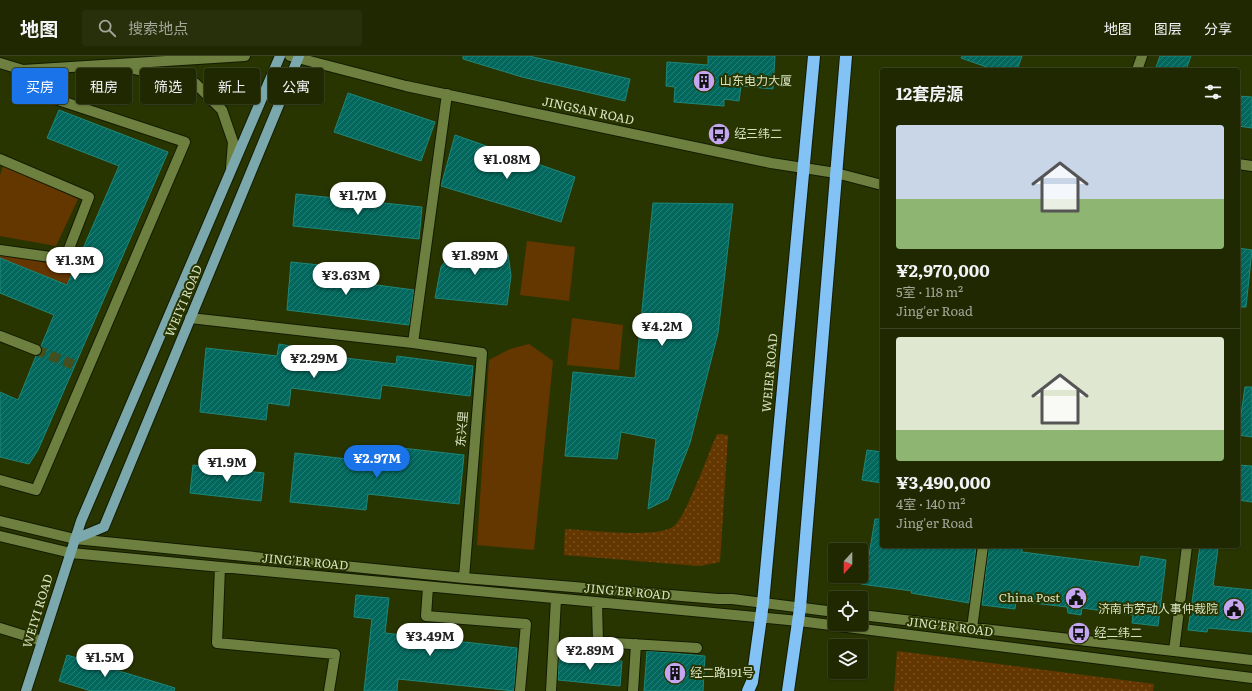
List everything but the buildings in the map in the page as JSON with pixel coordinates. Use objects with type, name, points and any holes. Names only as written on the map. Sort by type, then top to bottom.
[{"type":"highway","name":"WEIER ROAD","points":[[748,691],[752,682],[763,603],[802,168],[814,56]]},
{"type":"highway","points":[[788,691],[799,621],[846,56]]},
{"type":"main road","name":"WEIYI ROAD","points":[[26,691],[66,563],[71,553],[81,521],[280,56]]},
{"type":"main road","name":"WEIYI ROAD","points":[[75,539],[104,526],[296,57]]},
{"type":"street","points":[[113,64],[245,56]]},
{"type":"street","points":[[1138,68],[1142,56]]},
{"type":"street","name":"JINGSAN ROAD","points":[[296,57],[406,86],[802,168],[836,173],[880,184]]},
{"type":"street","points":[[38,68],[99,60],[195,83],[222,110],[233,142],[231,172]]},
{"type":"street","points":[[0,63],[16,68]]},
{"type":"street","points":[[412,343],[447,94]]},
{"type":"street","points":[[0,480],[36,490],[185,142],[68,103]]},
{"type":"street","points":[[0,160],[89,197],[65,259],[0,250]]},
{"type":"street","points":[[1240,164],[1252,166]]},
{"type":"street","name":"东兴里","points":[[190,318],[412,343],[482,353],[464,578]]},
{"type":"street","points":[[0,336],[36,350]]},
{"type":"street","points":[[77,366],[87,370]]},
{"type":"street","name":"JING'ER ROAD","points":[[0,520],[75,539],[464,578],[718,600],[732,598],[828,611]]},
{"type":"street","name":"JING'ER ROAD","points":[[0,536],[71,553],[799,621],[1252,678]]},
{"type":"street","points":[[972,628],[983,548]]},
{"type":"street","points":[[1174,651],[1187,548]]},
{"type":"street","points":[[220,567],[217,643],[334,654],[329,691]]},
{"type":"street","points":[[428,587],[426,616],[526,624],[520,691]]},
{"type":"street","points":[[551,691],[556,599]]},
{"type":"street","points":[[597,603],[598,642],[697,648]]},
{"type":"street","name":"JING'ER ROAD","points":[[868,616],[1252,660]]},
{"type":"street","points":[[0,628],[42,641]]},
{"type":"street","points":[[633,691],[636,644]]},
{"type":"shaded area","points":[[4,164],[78,199],[56,246],[0,236],[0,175]]},
{"type":"shaded area","points":[[527,241],[575,247],[569,301],[520,295]]},
{"type":"shaded area","points":[[0,253],[61,266],[79,259],[67,285],[0,258]]},
{"type":"shaded area","points":[[572,318],[623,325],[619,370],[567,365]]},
{"type":"shaded area","points":[[529,344],[553,361],[534,550],[477,545],[489,360],[510,349]]},
{"type":"shaded area","points":[[717,434],[728,435],[720,562],[699,566],[564,555],[565,529],[639,533],[666,530],[674,526],[691,498]]},
{"type":"shaded area","points":[[897,651],[1154,684],[1153,691],[894,691]]},
{"type":"tunnel","points":[[36,350],[77,366]]},
{"type":"place","name":"山东电力大厦","points":[[704,81]]},
{"type":"place","name":"经三纬二","points":[[719,134]]},
{"type":"place","name":"China Post","points":[[1076,598]]},
{"type":"place","name":"济南市劳动人事仲裁院","points":[[1234,609]]},
{"type":"place","name":"经二纬二","points":[[1079,633]]},
{"type":"place","name":"经二路191号","points":[[675,673]]}]
